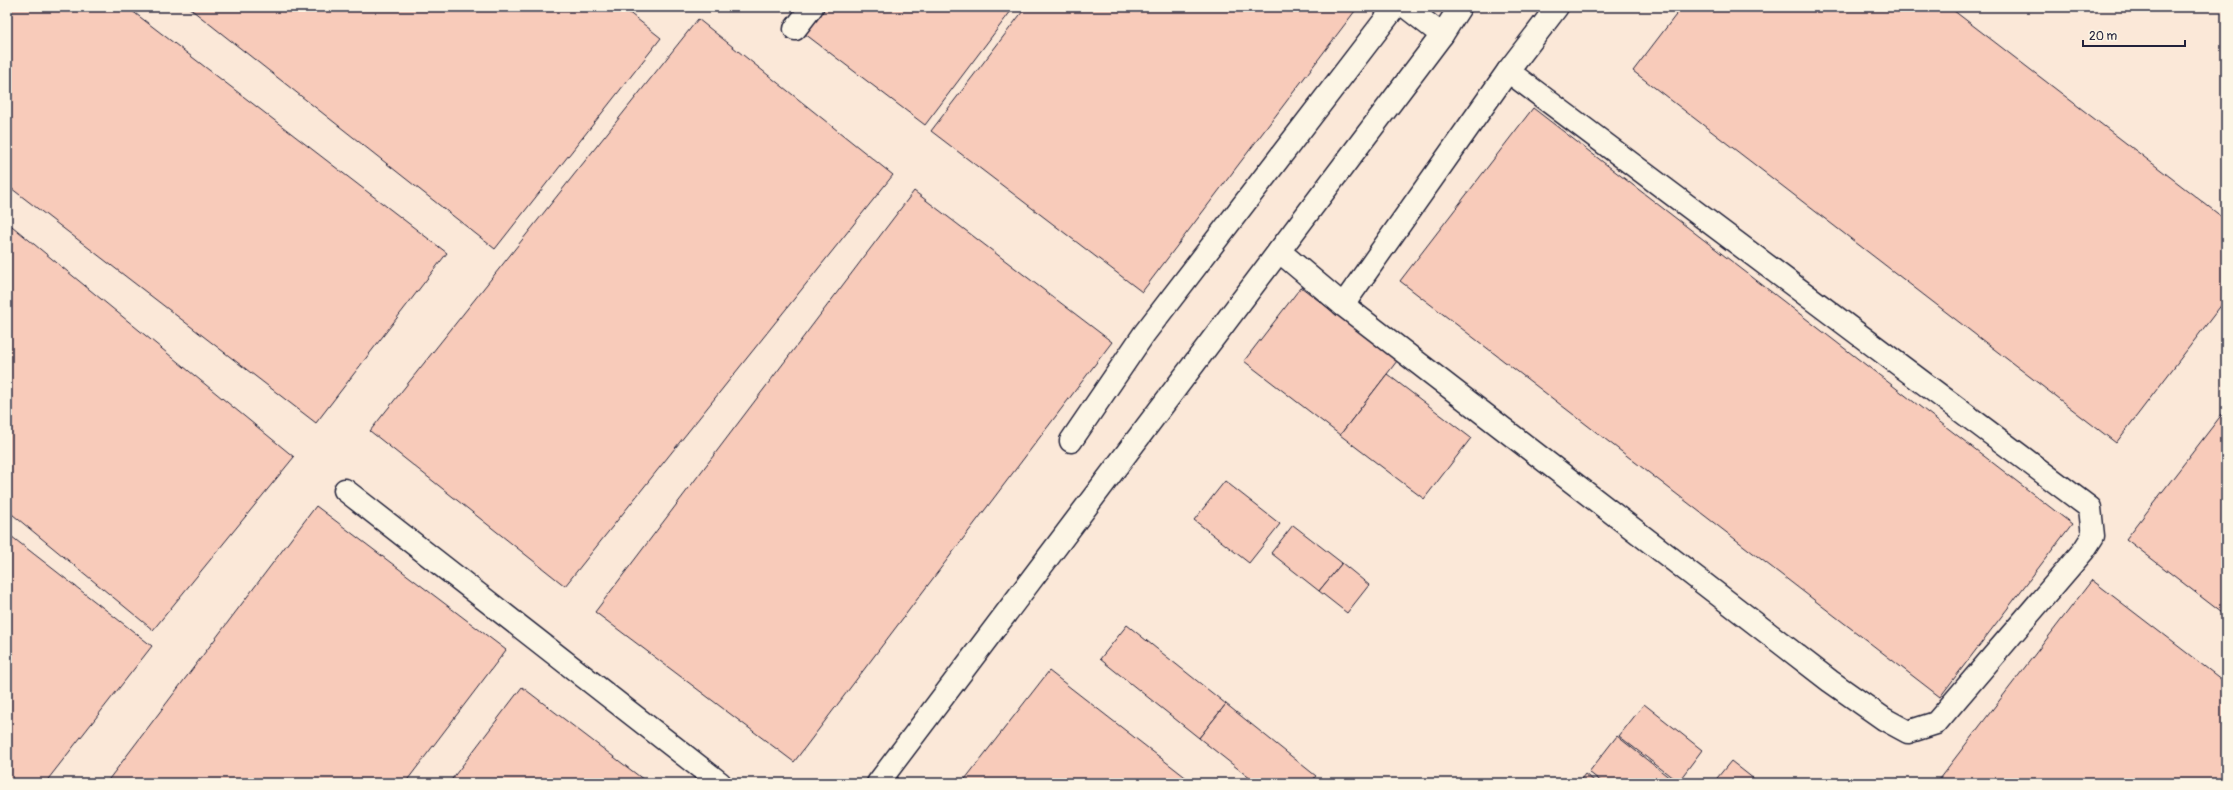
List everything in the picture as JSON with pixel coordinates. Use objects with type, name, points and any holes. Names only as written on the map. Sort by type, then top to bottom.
[{"type":"lane","points":[[795,29],[812,7]]},
{"type":"lane","points":[[1070,441],[1144,334],[1395,7]]},
{"type":"lane","points":[[1406,7],[1442,35]]},
{"type":"lane","points":[[878,783],[1442,35],[1460,7]]},
{"type":"lane","points":[[1343,305],[1508,71],[1557,7]]},
{"type":"lane","points":[[1279,251],[1343,305],[1830,681],[1884,719],[1908,732],[1936,723],[2084,550],[2092,536],[2090,508],[1508,71]]},
{"type":"lane","points":[[345,490],[720,783]]},
{"type":"shaded area","points":[[7,7],[2226,7],[2226,783],[7,783]]},
{"type":"building","points":[[7,7],[127,7],[447,253],[316,423],[7,185]]},
{"type":"building","points":[[188,7],[622,7],[661,38],[495,249]]},
{"type":"building","points":[[826,7],[1014,7],[925,125],[805,34]]},
{"type":"building","points":[[1026,7],[1358,7],[1142,292],[931,131]]},
{"type":"building","points":[[1682,7],[1949,7],[2226,220],[2226,299],[2116,443],[1633,71]]},
{"type":"building","points":[[698,19],[893,175],[565,586],[370,431]]},
{"type":"building","points":[[1533,108],[2072,524],[1940,697],[1400,281]]},
{"type":"building","points":[[914,191],[1112,342],[794,762],[595,612]]},
{"type":"building","points":[[7,222],[294,457],[153,630],[7,510]]},
{"type":"building","points":[[1301,287],[1397,361],[1340,435],[1244,361]]},
{"type":"building","points":[[1387,374],[1471,438],[1424,499],[1340,435]]},
{"type":"building","points":[[2226,409],[2226,616],[2126,539]]},
{"type":"building","points":[[1225,481],[1280,524],[1249,563],[1194,520]]},
{"type":"building","points":[[316,506],[506,650],[405,783],[106,783]]},
{"type":"building","points":[[1293,525],[1342,563],[1319,591],[1271,553]]},
{"type":"building","points":[[7,533],[152,646],[45,783],[7,783]]},
{"type":"building","points":[[1342,563],[1369,585],[1347,613],[1319,591]]},
{"type":"building","points":[[2092,580],[2226,683],[2226,783],[1936,783]]},
{"type":"building","points":[[1127,625],[1226,704],[1199,738],[1100,659]]},
{"type":"building","points":[[1049,671],[1193,783],[962,783]]},
{"type":"building","points":[[522,687],[648,783],[449,783]]},
{"type":"building","points":[[1226,704],[1316,776],[1310,783],[1256,783],[1199,738]]},
{"type":"building","points":[[1644,704],[1702,750],[1678,782],[1619,736]]},
{"type":"building","points":[[1617,736],[1676,783],[1603,783],[1589,772]]},
{"type":"building","points":[[1731,761],[1759,783],[1713,783]]},
{"type":"building","points":[[1585,774],[1597,783],[1578,783]]}]
